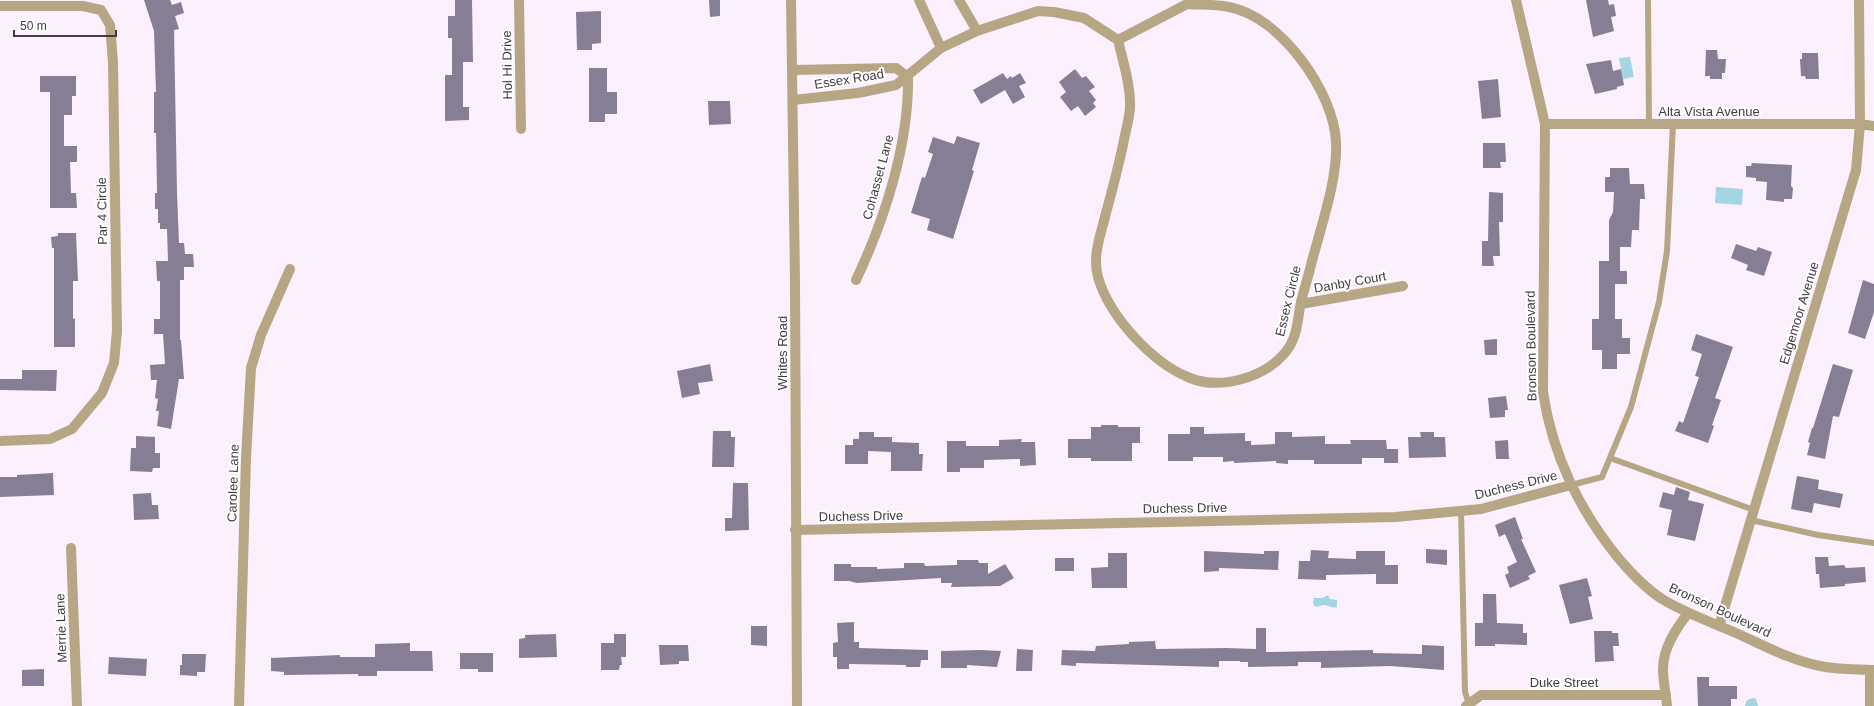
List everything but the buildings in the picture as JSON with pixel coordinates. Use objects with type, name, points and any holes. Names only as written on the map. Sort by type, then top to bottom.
[{"type":"street","name":"Hol Hi Drive","points":[[519,0],[521,129]]},
{"type":"street","name":"Whites Road","points":[[791,0],[795,281],[797,706]]},
{"type":"street","points":[[919,0],[941,48]]},
{"type":"street","points":[[959,0],[977,31]]},
{"type":"street","name":"Bronson Boulevard","points":[[1516,0],[1544,124],[1543,392],[1546,416],[1561,462],[1571,485],[1586,513],[1603,539],[1636,578],[1661,598],[1688,613],[1807,663],[1835,668],[1872,670]]},
{"type":"street","name":"Edgemoor Avenue","points":[[1719,626],[1856,170],[1860,124],[1858,0]]},
{"type":"street","name":"Essex Circle","points":[[1186,2],[1230,3],[1265,24],[1298,56],[1317,82],[1332,120],[1336,141],[1335,162],[1330,189],[1301,304],[1297,329],[1292,342],[1283,355],[1257,374],[1233,381],[1201,382],[1176,371],[1147,349],[1120,319],[1098,279],[1096,257],[1130,109],[1128,89],[1118,40],[1186,2]]},
{"type":"street","name":"Par 4 Circle","points":[[0,6],[83,6],[101,10],[110,25],[113,62],[117,331],[114,363],[102,393],[72,429],[50,439],[0,441]]},
{"type":"street","name":"Essex Road","points":[[793,100],[865,91],[896,85],[908,77],[941,48],[977,31],[1038,11],[1054,12],[1084,18],[1118,40]]},
{"type":"street","name":"Essex Road","points":[[792,70],[896,68],[908,77]]},
{"type":"street","name":"Cohasset Lane","points":[[856,280],[880,224],[900,150],[908,100],[908,77]]},
{"type":"street","name":"Alta Vista Avenue","points":[[1544,124],[1860,124],[1874,126]]},
{"type":"street","name":"Carolee Lane","points":[[239,706],[247,444],[251,368],[261,336],[290,269]]},
{"type":"street","name":"Danby Court","points":[[1301,304],[1402,286]]},
{"type":"street","name":"Duchess Drive","points":[[795,530],[1395,516],[1488,507],[1571,485]]},
{"type":"street","name":"Merrie Lane","points":[[71,548],[77,706]]},
{"type":"street","points":[[1667,706],[1663,668],[1667,648],[1674,633],[1688,613]]},
{"type":"street","points":[[1870,706],[1872,670]]},
{"type":"street","name":"Duke Street","points":[[1468,705],[1481,696],[1666,695]]},
{"type":"lane","points":[[1648,0],[1649,124]]},
{"type":"lane","points":[[1571,485],[1602,478],[1630,406],[1659,302],[1667,251],[1673,124]]},
{"type":"lane","points":[[1610,458],[1754,510]]},
{"type":"lane","points":[[1461,510],[1466,692],[1468,705]]},
{"type":"lane","points":[[1750,520],[1818,535],[1874,543]]},
{"type":"water","points":[[1630,57],[1634,77],[1623,79],[1619,58]]},
{"type":"water","points":[[1716,187],[1743,189],[1742,205],[1715,203]]},
{"type":"water","points":[[1328,595],[1330,599],[1337,600],[1337,607],[1334,608],[1324,605],[1317,607],[1314,606],[1314,598],[1322,598]]},
{"type":"water","points":[[1753,698],[1756,699],[1758,706],[1745,706],[1747,700]]}]
